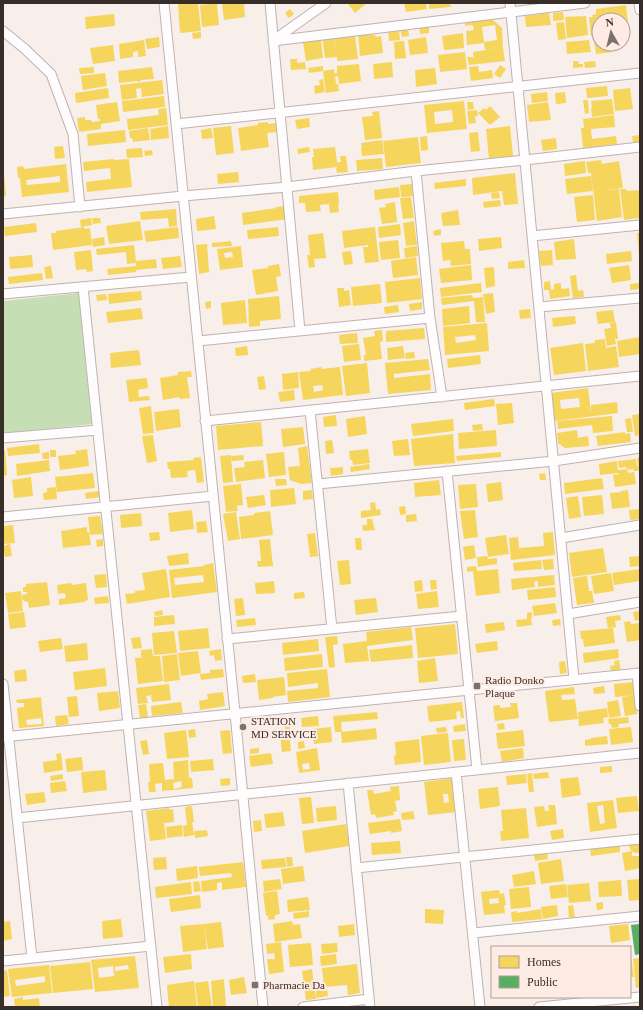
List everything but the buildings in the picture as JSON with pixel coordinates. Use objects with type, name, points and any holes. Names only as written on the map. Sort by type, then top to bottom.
[{"type":"street","points":[[164,3],[263,1007]]},
{"type":"street","points":[[270,3],[300,331]]},
{"type":"street","points":[[273,41],[326,3]]},
{"type":"street","points":[[273,41],[510,8],[584,3]]},
{"type":"street","points":[[639,3],[640,10]]},
{"type":"street","points":[[510,8],[574,679]]},
{"type":"street","points":[[3,31],[25,49],[51,74],[73,134],[80,207]]},
{"type":"street","points":[[176,124],[640,73]]},
{"type":"street","points":[[3,214],[287,187],[416,171],[640,147]]},
{"type":"street","points":[[416,171],[430,318],[442,397]]},
{"type":"street","points":[[532,236],[640,225]]},
{"type":"street","points":[[3,294],[191,277]]},
{"type":"street","points":[[83,287],[157,1007]]},
{"type":"street","points":[[539,307],[640,298]]},
{"type":"street","points":[[198,341],[430,318]]},
{"type":"street","points":[[206,421],[640,376]]},
{"type":"street","points":[[310,410],[332,629]]},
{"type":"street","points":[[3,438],[98,430]]},
{"type":"street","points":[[318,484],[554,461],[640,448]]},
{"type":"street","points":[[447,472],[477,770]]},
{"type":"street","points":[[3,517],[213,496]]},
{"type":"street","points":[[561,538],[640,525]]},
{"type":"street","points":[[568,614],[640,602]]},
{"type":"street","points":[[227,639],[462,616]]},
{"type":"street","points":[[6,736],[638,673],[640,706]]},
{"type":"street","points":[[3,684],[6,736],[17,818],[32,958]]},
{"type":"street","points":[[17,818],[640,753]]},
{"type":"street","points":[[456,772],[480,1007]]},
{"type":"street","points":[[304,1007],[370,1003],[348,783]]},
{"type":"street","points":[[356,868],[640,839]]},
{"type":"street","points":[[473,933],[640,916]]},
{"type":"street","points":[[3,961],[151,946]]},
{"type":"street","points":[[539,1007],[630,998]]},
{"type":"green space","points":[[79,293],[92,424],[3,434],[3,301]]},
{"type":"place","name":"Radio Donko Plaque","points":[[477,686]]},
{"type":"place","name":"STATION MD SERVICE","points":[[243,727]]},
{"type":"place","name":"Pharmacie Da","points":[[255,985]]}]
